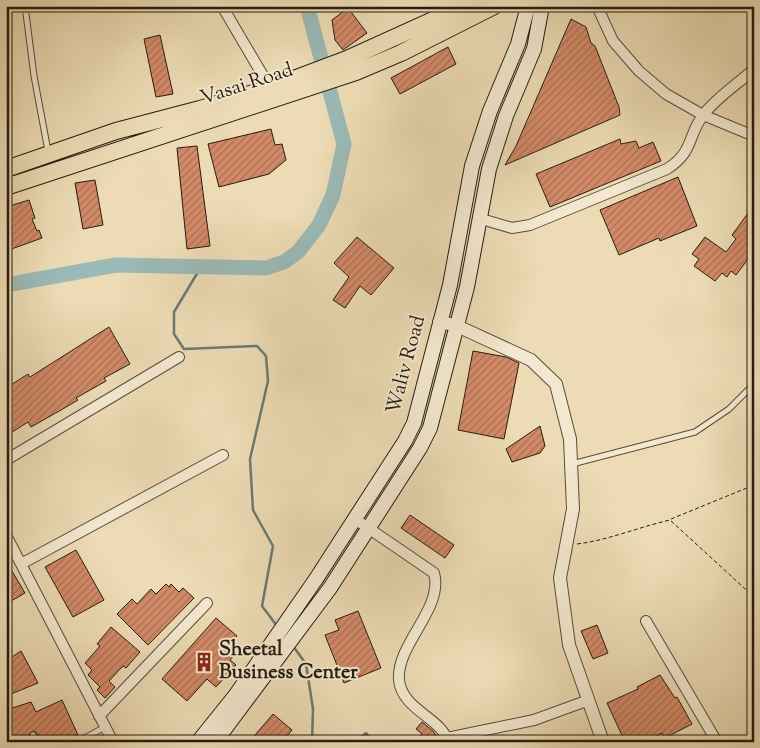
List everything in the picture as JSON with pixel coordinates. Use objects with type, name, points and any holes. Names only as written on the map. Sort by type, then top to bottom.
[{"type":"main road","name":"Vasai Road","points":[[6,186],[352,66],[401,53],[469,9],[494,6]]},
{"type":"main road","name":"Waliv Road","points":[[198,742],[235,696],[355,519],[414,423],[424,392],[439,322],[450,285],[472,166],[490,111],[518,44],[528,6]]},
{"type":"main road","name":"Waliv Road","points":[[215,742],[290,642],[369,528],[420,448],[430,428],[440,395],[455,325],[467,287],[478,218],[489,169],[506,116],[534,49],[542,6]]},
{"type":"main road","name":"Vasai Road","points":[[6,169],[116,131],[278,92]]},
{"type":"street","points":[[222,6],[278,92]]},
{"type":"street","points":[[597,6],[613,40],[638,71],[666,94],[703,115],[754,136]]},
{"type":"street","points":[[478,218],[512,228],[530,224],[667,169],[678,162],[687,152],[703,115],[754,69]]},
{"type":"street","points":[[439,322],[455,325],[531,360],[556,384],[570,439],[573,509],[560,578],[569,645],[604,742]]},
{"type":"street","points":[[6,460],[179,357]]},
{"type":"street","points":[[21,564],[223,456]]},
{"type":"street","points":[[355,519],[434,573],[437,590],[400,667],[399,682],[408,700],[447,740],[534,720],[589,700]]},
{"type":"street","points":[[6,535],[113,742]]},
{"type":"street","points":[[99,716],[207,603]]},
{"type":"street","points":[[646,622],[717,742]]},
{"type":"lane","points":[[25,6],[34,76],[48,154]]},
{"type":"lane","points":[[570,465],[695,432],[730,410],[754,384]]},
{"type":"lane","points":[[77,742],[106,727]]},
{"type":"lane","points":[[34,735],[36,742]]},
{"type":"path","points":[[566,546],[600,541],[646,525],[670,520],[754,486]]},
{"type":"path","points":[[670,520],[754,597]]},
{"type":"building","points":[[348,8],[367,33],[343,50],[335,40],[332,20]]},
{"type":"building","points":[[571,19],[586,27],[619,107],[620,115],[505,165],[516,146]]},
{"type":"building","points":[[160,35],[173,94],[156,97],[144,39]]},
{"type":"building","points":[[448,47],[456,64],[400,94],[391,78]]},
{"type":"building","points":[[271,129],[275,145],[282,144],[286,160],[269,174],[219,187],[208,144]]},
{"type":"building","points":[[620,139],[621,144],[636,141],[639,148],[653,142],[661,161],[550,207],[536,174]]},
{"type":"building","points":[[197,146],[210,246],[187,249],[177,148]]},
{"type":"building","points":[[678,177],[697,226],[660,241],[659,238],[619,255],[600,210]]},
{"type":"building","points":[[95,180],[103,225],[83,229],[75,183]]},
{"type":"building","points":[[29,200],[35,218],[32,219],[42,238],[6,251],[6,207]]},
{"type":"building","points":[[754,205],[754,251],[736,275],[731,271],[727,277],[722,273],[715,281],[694,266],[699,259],[692,254],[705,237],[726,252],[736,239],[732,235]]},
{"type":"building","points":[[357,237],[394,268],[371,295],[360,286],[345,308],[333,300],[349,277],[334,263]]},
{"type":"building","points":[[109,327],[130,364],[104,378],[106,381],[76,398],[78,400],[61,410],[31,427],[28,422],[6,436],[6,388],[28,374],[30,377]]},
{"type":"building","points":[[473,351],[506,357],[519,363],[504,439],[458,430]]},
{"type":"building","points":[[540,426],[545,446],[540,453],[512,462],[506,449]]},
{"type":"building","points":[[410,515],[454,545],[445,558],[401,528]]},
{"type":"building","points":[[76,550],[104,600],[73,617],[45,567]]},
{"type":"building","points":[[6,561],[25,593],[6,604]]},
{"type":"building","points":[[166,584],[169,587],[171,584],[179,592],[183,588],[194,598],[148,645],[117,614],[132,599],[137,604],[151,589],[156,594]]},
{"type":"building","points":[[358,611],[381,668],[344,683],[325,635],[339,630],[335,620]]},
{"type":"building","name":"Sheetal Business Center","points":[[216,618],[237,636],[228,646],[236,653],[230,660],[236,665],[216,687],[207,679],[187,701],[162,679]]},
{"type":"building","points":[[597,625],[608,653],[593,659],[581,631]]},
{"type":"building","points":[[111,627],[140,652],[126,668],[123,666],[109,681],[115,687],[105,698],[97,690],[100,687],[88,675],[92,670],[85,663],[100,646],[97,644]]},
{"type":"building","points":[[21,651],[38,683],[11,694],[6,686],[6,661]]},
{"type":"building","points":[[660,675],[675,698],[677,697],[692,724],[665,738],[662,733],[644,742],[625,742],[607,703],[638,689],[637,687]]},
{"type":"building","points":[[62,700],[78,735],[64,742],[41,742],[36,732],[33,731],[29,734],[32,742],[6,742],[6,710],[31,702],[36,712]]},
{"type":"building","points":[[273,714],[292,730],[282,742],[249,742]]},
{"type":"building","points":[[422,722],[433,731],[440,742],[414,742],[422,734],[416,729]]},
{"type":"waterway","points":[[6,285],[116,265],[266,268],[284,262],[298,252],[319,225],[333,195],[344,144],[307,6]]},
{"type":"waterway","points":[[201,267],[174,312],[174,334],[184,349],[257,346],[266,356],[268,381],[250,459],[253,510],[273,546],[262,606],[277,626]]},
{"type":"waterway","points":[[293,646],[306,664],[313,709],[312,742]]},
{"type":"waterway","points":[[355,742],[366,733],[373,742]]},
{"type":"place","name":"Sheetal Business Center","points":[[204,662]]}]
